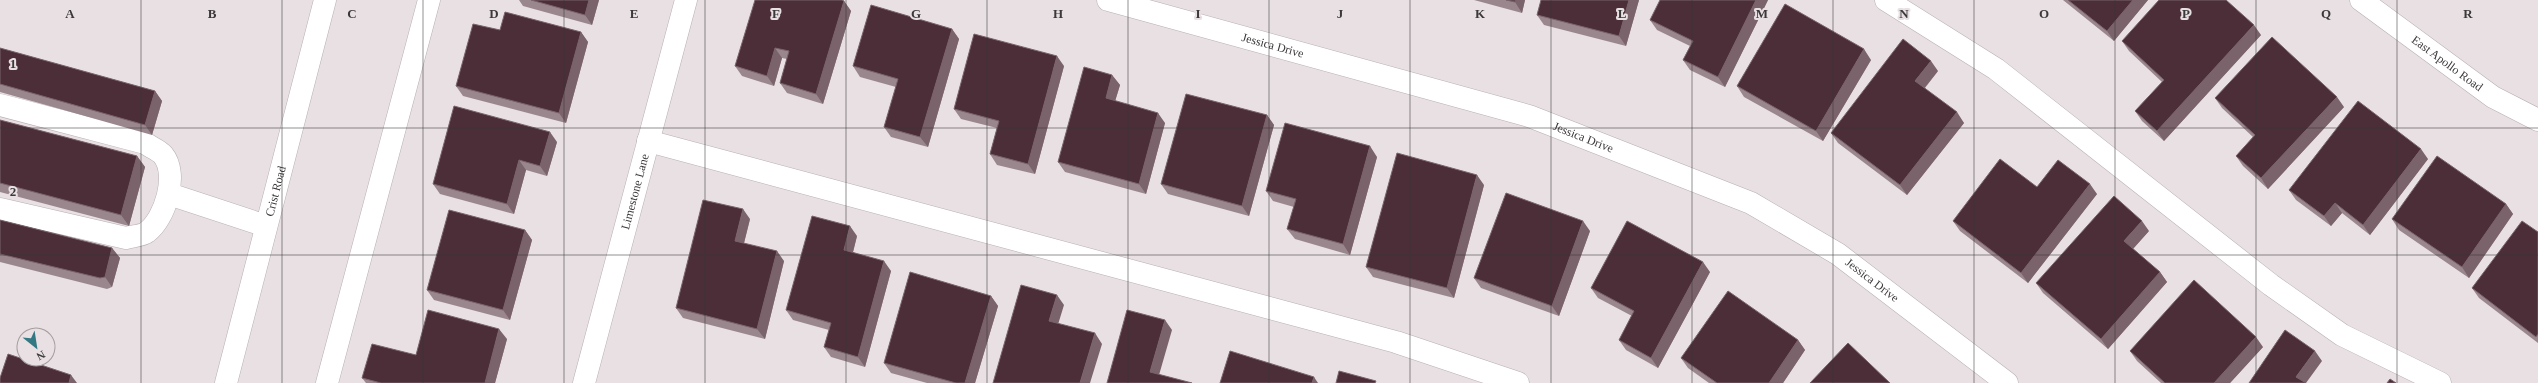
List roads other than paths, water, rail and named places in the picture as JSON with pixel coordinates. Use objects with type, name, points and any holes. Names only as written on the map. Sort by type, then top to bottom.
[{"type":"street","name":"Crist Road","points":[[226,383],[325,0]]},
{"type":"street","points":[[327,383],[429,0]]},
{"type":"street","name":"Limestone Lane","points":[[584,383],[686,0]]},
{"type":"street","name":"Jessica Drive","points":[[1108,0],[1529,116],[1751,203],[1838,254],[2008,383]]},
{"type":"street","points":[[1886,0],[1996,70],[2259,276],[2342,335],[2440,383]]},
{"type":"street","name":"East Apollo Road","points":[[2361,0],[2493,97],[2538,120]]},
{"type":"street","points":[[0,105],[145,143],[163,155],[169,168],[169,194],[155,225],[146,233],[126,238],[0,210]]},
{"type":"street","points":[[648,141],[1396,342],[1518,383]]},
{"type":"street","points":[[169,194],[266,226]]}]
